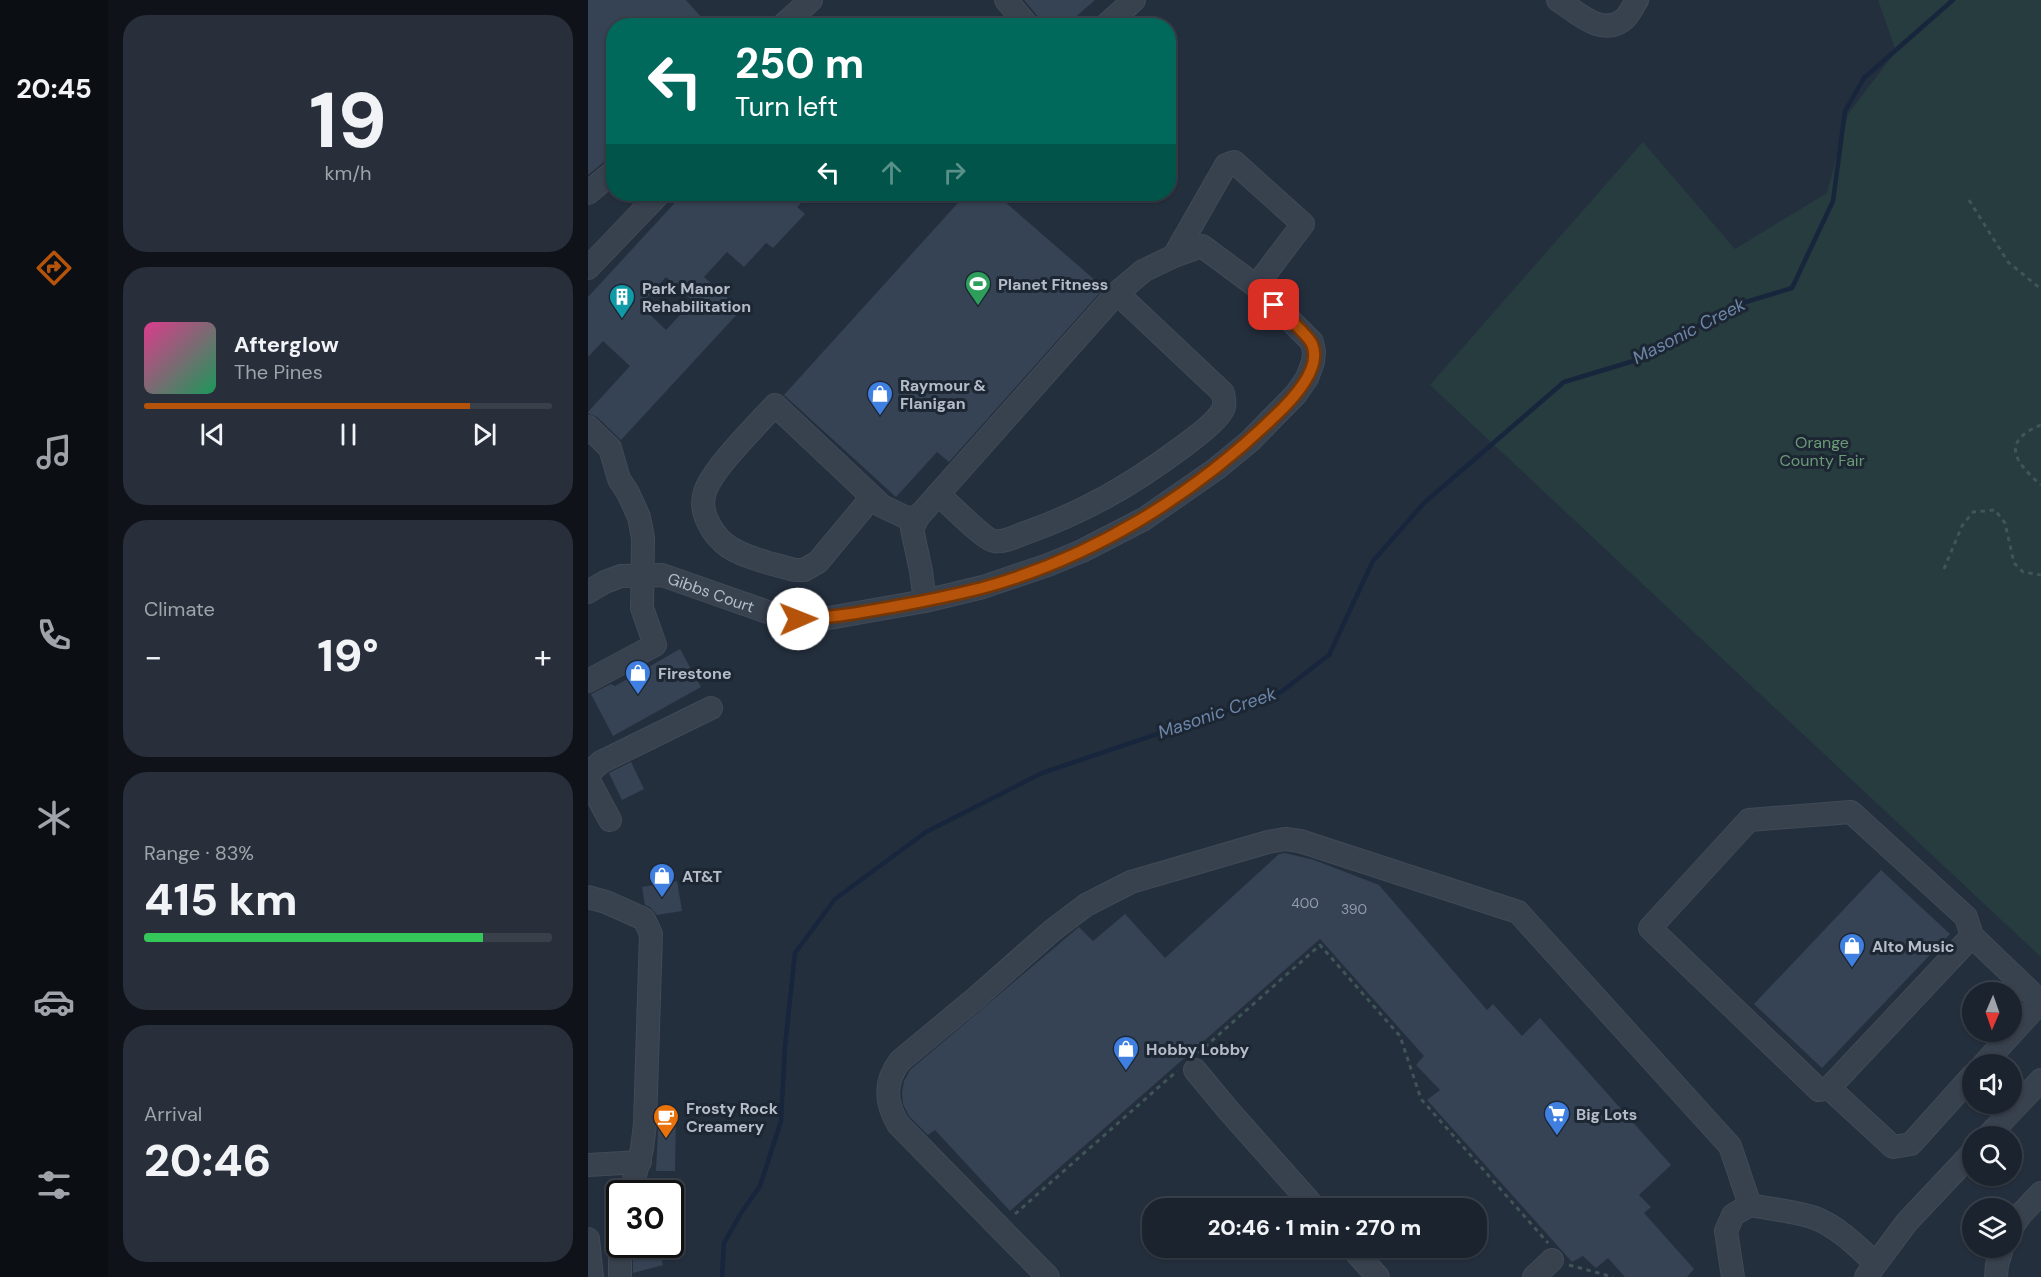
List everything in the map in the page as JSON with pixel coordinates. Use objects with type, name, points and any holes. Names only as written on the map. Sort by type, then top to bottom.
[{"type":"street","points":[[791,18],[812,0]]},
{"type":"street","points":[[1006,0],[1021,18]]},
{"type":"street","points":[[1114,18],[1134,0]]},
{"type":"street","points":[[1572,4],[1598,26],[1611,26],[1624,20],[1637,0]]},
{"type":"street","points":[[925,601],[912,529],[918,517],[1117,293],[1143,271],[1202,246],[1256,286],[1303,224],[1234,162],[1226,165],[1174,256]]},
{"type":"street","points":[[588,193],[606,178]]},
{"type":"street","points":[[588,268],[652,201]]},
{"type":"street","name":"Gibbs Court","points":[[588,592],[621,576],[662,575],[776,615],[798,619],[829,618],[983,588],[1048,565],[1082,550],[1144,519],[1191,488],[1250,441],[1296,394],[1307,378],[1313,362],[1312,342],[1256,286]]},
{"type":"street","points":[[939,494],[985,536],[994,541],[1006,540],[1061,521],[1100,502],[1170,456],[1194,438],[1222,411],[1225,402],[1223,393],[1117,293]]},
{"type":"street","points":[[872,497],[818,561],[804,570],[795,570],[729,547],[718,538],[709,525],[704,507],[704,493],[713,476],[774,405],[882,506],[907,518],[918,517]]},
{"type":"street","points":[[588,428],[610,448],[619,479],[639,517],[643,538],[642,608],[659,641],[588,681]]},
{"type":"street","points":[[588,774],[601,762],[711,708]]},
{"type":"street","points":[[588,779],[610,820]]},
{"type":"street","points":[[1972,936],[1829,1088],[1819,1090],[1650,928],[1749,820],[1851,812],[1966,917],[1972,936],[2041,1002],[1993,1054]]},
{"type":"street","points":[[1048,1277],[898,1124],[888,1101],[889,1080],[894,1069],[900,1061],[977,998],[1053,930],[1086,905],[1131,882],[1285,839],[1300,841],[1518,912],[1730,1146],[1750,1205]]},
{"type":"street","points":[[588,897],[606,902],[644,919],[651,934],[645,1124],[640,1162],[634,1180]]},
{"type":"street","points":[[1192,1063],[1229,1111],[1306,1198]]},
{"type":"street","points":[[1997,1126],[2041,1080]]},
{"type":"street","points":[[1829,1088],[1893,1148],[1911,1144],[1962,1087]]},
{"type":"street","points":[[588,1165],[640,1162]]},
{"type":"street","points":[[1733,1277],[1726,1231],[1733,1215],[1750,1205],[1792,1212],[1816,1219],[1849,1238],[1870,1270],[1907,1222],[1962,1163]]},
{"type":"street","points":[[2022,1213],[2041,1193]]},
{"type":"street","points":[[588,1239],[592,1277]]},
{"type":"street","points":[[1534,1277],[1557,1257]]},
{"type":"street","points":[[620,1258],[620,1277]]},
{"type":"street","points":[[1359,1258],[1371,1275]]},
{"type":"street","points":[[1996,1277],[1999,1258]]},
{"type":"path","points":[[1969,200],[2008,262],[2041,289]]},
{"type":"path","points":[[2041,425],[2024,433],[2016,445],[2016,457],[2023,469],[2041,485]]},
{"type":"path","points":[[1944,569],[1962,526],[1973,512],[1995,510],[2005,523],[2014,563],[2023,572],[2041,575]]},
{"type":"path","points":[[1014,1214],[1192,1063],[1320,945],[1400,1036],[1421,1099],[1557,1257],[1613,1277]]},
{"type":"green space","name":"Orange County Fair","points":[[1878,0],[2041,0],[2041,957],[1430,385],[1643,142],[1735,249],[1827,193],[1848,114],[1896,51]]},
{"type":"building","points":[[588,0],[686,0],[702,18],[606,18],[606,161],[588,175]]},
{"type":"building","points":[[1024,0],[1095,0],[1074,18],[1039,18]]},
{"type":"building","name":"Park Manor Rehabilitation","points":[[677,201],[803,201],[797,207],[805,214],[773,248],[766,243],[744,267],[727,252],[704,277],[741,310],[621,440],[597,417],[588,412],[630,366],[603,341],[588,357],[588,297]],"holes":[[[666,277],[693,301],[666,330],[640,305]]]},
{"type":"building","name":"Planet Fitness","points":[[960,201],[1004,201],[1104,288],[949,462],[937,452],[896,497],[784,395]]},
{"type":"building","name":"Firestone","points":[[680,649],[701,687],[613,736],[591,694],[611,684],[615,686]]},
{"type":"building","points":[[631,762],[644,789],[622,800],[609,773]]},
{"type":"building","points":[[1285,853],[1314,860],[1379,885],[1487,1010],[1493,1004],[1522,1036],[1540,1018],[1671,1165],[1639,1195],[1651,1207],[1644,1213],[1694,1269],[1687,1277],[1625,1277],[1608,1258],[1596,1268],[1583,1256],[1572,1262],[1427,1100],[1440,1090],[1416,1065],[1424,1056],[1320,939],[1010,1211],[935,1130],[928,1135],[909,1116],[903,1104],[902,1092],[904,1081],[910,1070],[1079,927],[1093,941],[1125,914],[1165,958],[1279,854]]},
{"type":"building","name":"Alto Music","points":[[1881,870],[1950,934],[1822,1068],[1754,1004]]},
{"type":"building","name":"AT&T","points":[[677,881],[682,911],[657,915],[645,905],[642,887]]},
{"type":"building","name":"Frosty Rock Creamery","points":[[659,1109],[676,1110],[675,1171],[656,1171]]},
{"type":"building","points":[[633,1258],[661,1258],[663,1265],[633,1273]]},
{"type":"waterway","name":"Masonic Creek","points":[[722,1277],[724,1243],[760,1186],[781,1121],[785,1046],[795,953],[835,899],[926,832],[1042,773],[1281,692],[1329,655],[1373,561],[1424,503],[1564,382],[1640,359],[1733,306],[1792,288],[1833,201],[1845,111],[1864,78],[1953,0]]},
{"type":"place","name":"Planet Fitness","points":[[978,307]]},
{"type":"place","name":"Park Manor Rehabilitation","points":[[622,320]]},
{"type":"place","name":"Raymour & Flanigan","points":[[880,417]]},
{"type":"place","name":"Firestone","points":[[638,696]]},
{"type":"place","name":"AT&T","points":[[662,899]]},
{"type":"place","name":"Alto Music","points":[[1852,969]]},
{"type":"place","name":"Hobby Lobby","points":[[1126,1072]]},
{"type":"place","name":"Big Lots","points":[[1557,1137]]},
{"type":"place","name":"Frosty Rock Creamery","points":[[666,1140]]},
{"type":"route","points":[[798,619],[829,618],[983,588],[1048,565],[1082,550],[1144,519],[1191,488],[1250,441],[1296,394],[1307,378],[1313,362],[1312,342],[1274,305]]}]
